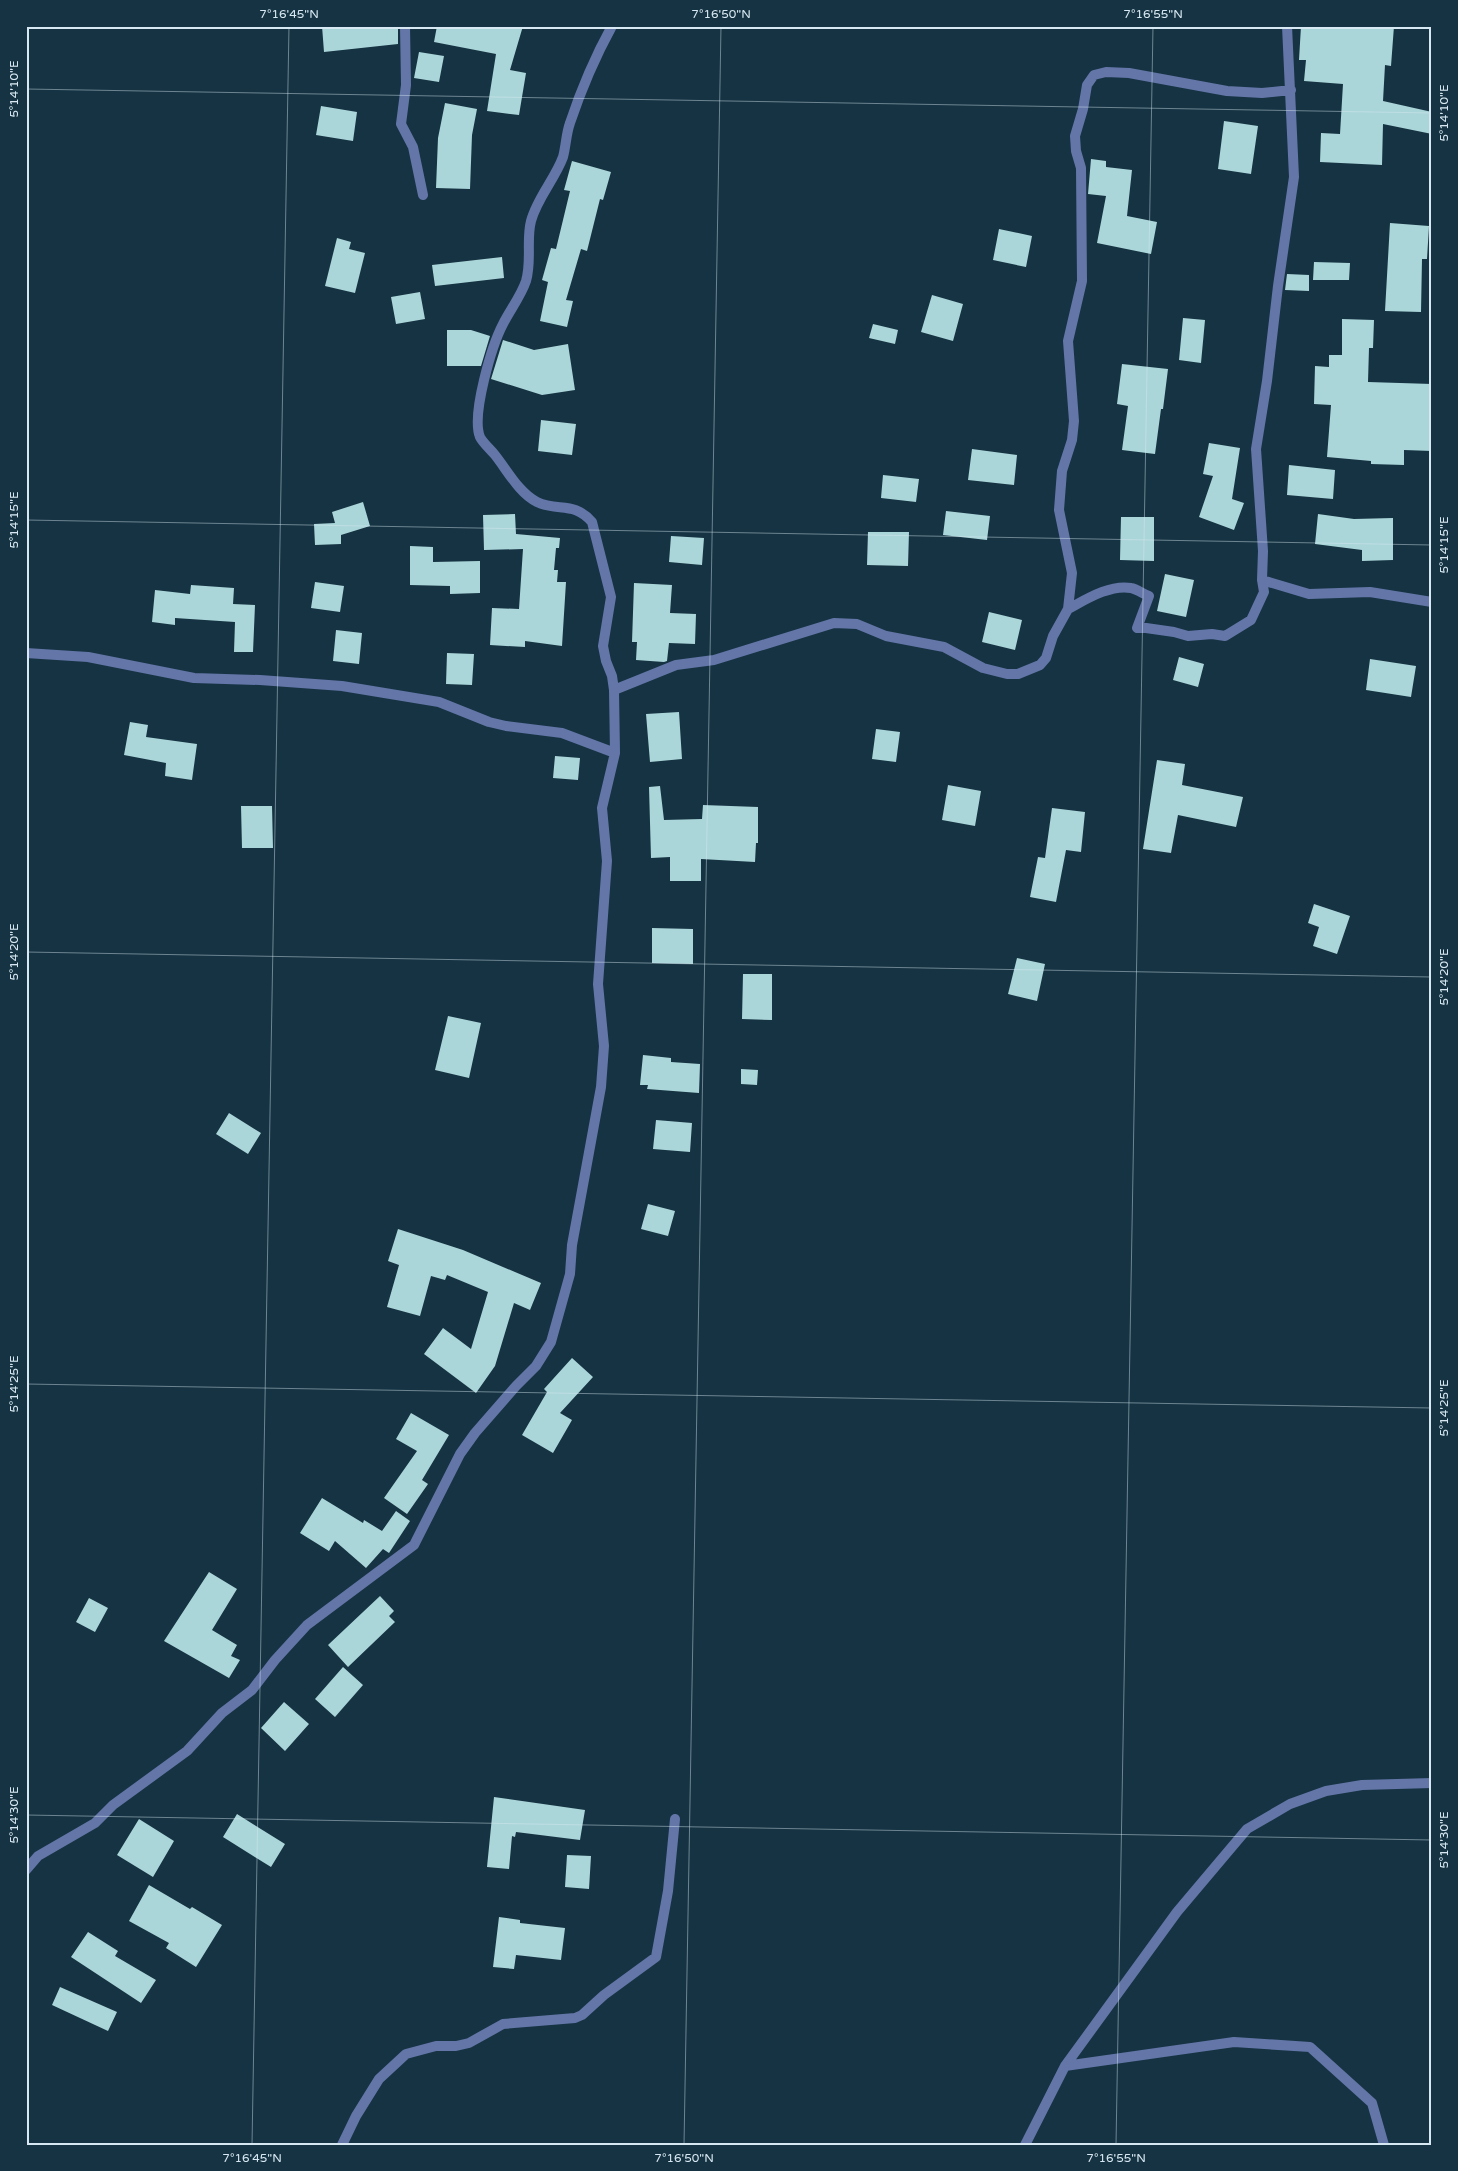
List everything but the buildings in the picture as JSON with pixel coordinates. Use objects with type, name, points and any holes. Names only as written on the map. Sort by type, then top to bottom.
[{"type":"street","points":[[405,26],[406,84],[401,124],[413,148],[423,194]]},
{"type":"street","points":[[26,1870],[38,1856],[95,1823],[113,1805],[187,1751],[222,1713],[252,1690],[275,1660],[307,1626],[414,1545],[465,1447],[494,1410],[536,1366],[551,1342],[570,1274],[572,1245],[601,1087],[604,1046],[598,984],[607,861],[602,808],[615,753],[614,690],[603,646],[610,598],[592,522],[584,512],[537,502],[526,492],[504,469],[480,438],[479,418],[485,376],[496,340],[526,283],[528,238],[531,220],[563,156],[570,124],[597,55],[612,26]]},
{"type":"street","points":[[1068,609],[1088,598],[1110,590],[1134,589],[1149,596],[1137,628],[1174,632],[1188,636],[1212,634],[1226,636],[1251,620],[1264,592],[1256,449],[1294,177],[1287,26]]},
{"type":"street","points":[[614,690],[676,665],[714,660],[834,623],[857,624],[886,636],[944,647],[983,668],[1007,674],[1018,674],[1040,665],[1046,658],[1053,636],[1068,609],[1072,573],[1059,510],[1062,471],[1072,440],[1074,421],[1068,341],[1082,281],[1081,168],[1076,151],[1075,136],[1087,85],[1094,75],[1106,72],[1129,73],[1227,90],[1262,93],[1291,90]]},
{"type":"street","points":[[1262,580],[1309,594],[1370,592],[1432,602]]},
{"type":"street","points":[[26,653],[88,657],[194,678],[260,680],[342,686],[438,702],[490,722],[506,726],[562,733],[615,753]]},
{"type":"street","points":[[1025,2145],[1065,2066],[1177,1912],[1247,1829],[1290,1804],[1326,1790],[1362,1785],[1432,1783]]},
{"type":"street","points":[[342,2145],[356,2116],[379,2079],[406,2054],[436,2046],[456,2046],[469,2043],[504,2024],[575,2018],[582,2015],[604,1995],[655,1958],[664,1920],[674,1819]]},
{"type":"street","points":[[1065,2066],[1234,2042],[1310,2047],[1372,2103],[1384,2145]]}]
